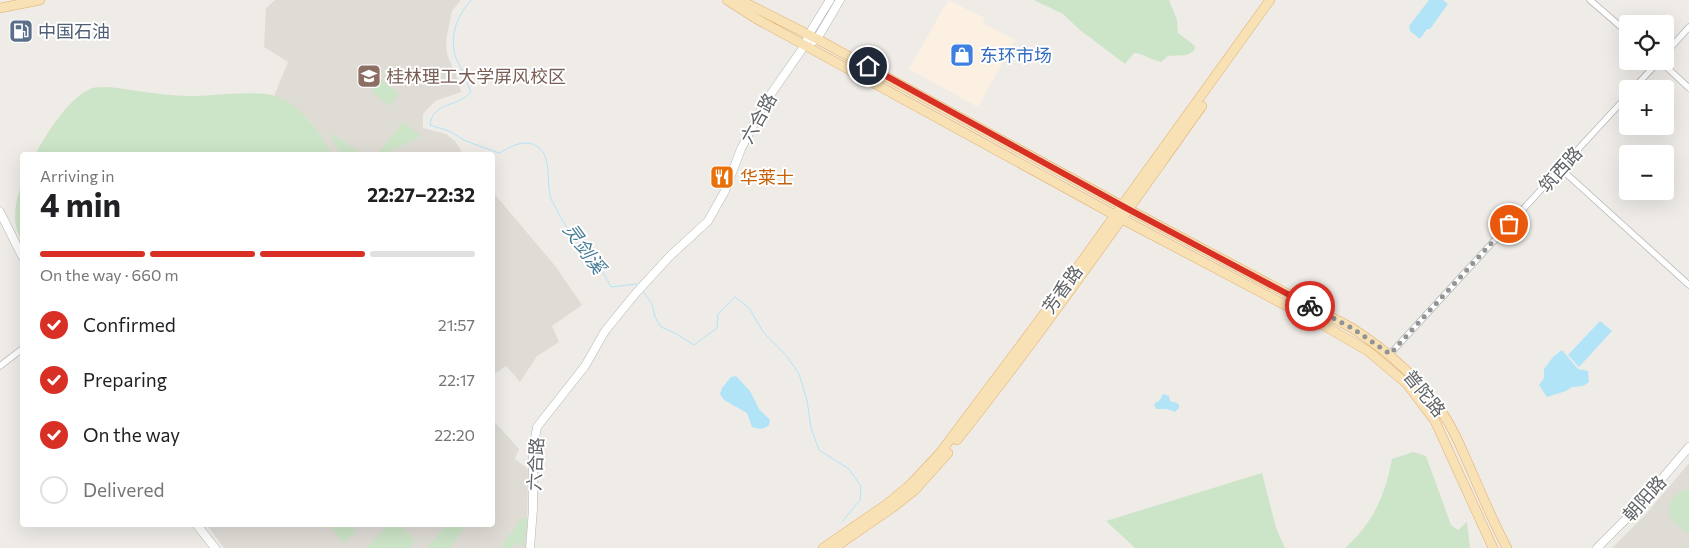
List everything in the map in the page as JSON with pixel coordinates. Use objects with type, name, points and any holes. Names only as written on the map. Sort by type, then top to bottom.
[{"type":"main road","points":[[0,2],[10,0]]},
{"type":"main road","points":[[0,8],[40,0]]},
{"type":"main road","name":"普陀路","points":[[727,0],[744,12],[1119,217],[1324,325],[1368,351],[1407,384],[1435,421],[1493,548]]},
{"type":"main road","name":"普陀路","points":[[740,0],[813,36],[1125,207],[1352,328],[1390,354],[1424,388],[1444,415],[1458,440],[1506,548]]},
{"type":"main road","name":"芳香路","points":[[834,548],[915,490],[994,394],[1270,0]]},
{"type":"main road","name":"芳香路","points":[[1125,207],[1276,0]]},
{"type":"main road","name":"芳香路","points":[[823,548],[887,504],[911,484],[940,453],[1119,217]]},
{"type":"street","points":[[813,36],[830,0]]},
{"type":"street","points":[[805,45],[840,0]]},
{"type":"street","points":[[1590,0],[1619,25]]},
{"type":"street","points":[[1674,44],[1689,27]]},
{"type":"street","name":"六合路","points":[[530,548],[533,509],[533,450],[534,438],[538,427],[585,366],[605,331],[636,292],[669,257],[708,221],[725,191],[741,149],[760,112],[781,78],[805,45]]},
{"type":"street","points":[[1642,80],[1651,70]]},
{"type":"street","points":[[1669,70],[1689,88]]},
{"type":"street","name":"筑西路","points":[[1390,354],[1619,105]]},
{"type":"street","points":[[1560,168],[1689,285]]},
{"type":"street","points":[[0,214],[20,252]]},
{"type":"street","points":[[0,366],[20,351]]},
{"type":"street","name":"朝阳路","points":[[1597,548],[1635,510],[1689,446]]},
{"type":"street","points":[[199,527],[216,548]]},
{"type":"shaded area","name":"桂林理工大学屏风校区","points":[[275,0],[461,0],[452,11],[446,41],[447,54],[459,82],[461,92],[435,101],[423,114],[423,128],[446,134],[455,141],[462,152],[331,152],[310,121],[294,107],[274,96],[288,62],[264,47],[266,8]]},
{"type":"shaded area","name":"东环市场","points":[[948,0],[984,18],[983,23],[1015,40],[978,107],[909,69]]},
{"type":"shaded area","points":[[495,195],[556,267],[582,305],[552,326],[559,342],[537,356],[520,382],[506,366],[495,374]]},
{"type":"shaded area","points":[[495,422],[519,449],[515,459],[528,469],[527,548],[224,548],[208,527],[495,527]]},
{"type":"shaded area","points":[[1689,463],[1689,548],[1612,548],[1645,515]]},
{"type":"green space","points":[[1034,0],[1169,0],[1177,20],[1178,33],[1195,46],[1194,51],[1187,55],[1168,56],[1161,62],[1134,53],[1125,64],[1080,30],[1063,14]]},
{"type":"green space","points":[[380,79],[399,94],[390,106],[371,91]]},
{"type":"green space","points":[[92,88],[184,96],[258,93],[275,96],[285,100],[302,113],[316,128],[331,152],[37,152],[51,128],[74,100]]},
{"type":"green space","points":[[403,122],[421,136],[389,152],[379,152]]},
{"type":"green space","points":[[329,132],[359,152],[339,152]]},
{"type":"green space","points":[[20,189],[20,237],[15,219]]},
{"type":"green space","points":[[1413,452],[1426,456],[1451,525],[1458,530],[1467,522],[1470,548],[1345,548],[1363,529],[1376,508],[1386,485],[1392,459]]},
{"type":"green space","points":[[1262,473],[1276,528],[1285,548],[1135,548],[1106,521]]},
{"type":"green space","points":[[1683,490],[1689,490],[1689,534],[1672,519],[1669,511],[1672,498]]},
{"type":"green space","points":[[523,517],[527,519],[524,548],[516,542],[511,548],[505,548],[502,545]]},
{"type":"green space","points":[[331,527],[352,527],[356,533],[343,543]]},
{"type":"green space","points":[[387,527],[402,527],[416,541],[409,548],[366,548]]},
{"type":"green space","points":[[445,527],[465,527],[450,548],[427,547]]},
{"type":"water","points":[[1429,0],[1443,0],[1448,4],[1430,29],[1427,29],[1420,39],[1410,31],[1409,26]]},
{"type":"water","points":[[1600,321],[1612,331],[1579,367],[1568,355]]},
{"type":"water","points":[[1562,350],[1578,369],[1588,371],[1589,382],[1583,386],[1572,387],[1547,397],[1539,385],[1544,378],[1544,369],[1553,357]]},
{"type":"water","points":[[736,376],[750,391],[759,409],[770,420],[767,427],[761,429],[752,427],[747,413],[724,400],[720,394],[722,388],[731,377]]},
{"type":"water","points":[[1163,394],[1169,396],[1170,401],[1179,405],[1175,412],[1167,409],[1156,409],[1154,404],[1160,400]]},
{"type":"waterway","name":"灵剑溪","points":[[471,0],[458,19],[453,40],[456,57],[471,92],[460,101],[441,108],[436,112],[432,117],[430,125],[449,131],[466,141],[499,153],[523,143],[533,144],[538,147],[546,158],[552,201],[570,232],[599,268],[611,287],[636,284],[638,286]]},
{"type":"waterway","name":"灵剑溪","points":[[642,290],[652,304],[655,317],[661,327],[694,345],[717,328],[718,314],[735,297],[749,308],[764,333],[786,355],[799,374],[807,400],[811,428],[819,450],[849,469],[861,486],[860,500],[842,522]]},
{"type":"way so far","points":[[1310,306],[1352,328],[1390,354],[1509,224]]},
{"type":"place","name":"中国石油","points":[[21,31]]},
{"type":"place","name":"东环市场","points":[[962,55]]},
{"type":"place","name":"桂林理工大学屏风校区","points":[[369,76]]},
{"type":"place","name":"华莱士","points":[[722,177]]},
{"type":"route","points":[[868,66],[1128,209],[1310,306]]}]
